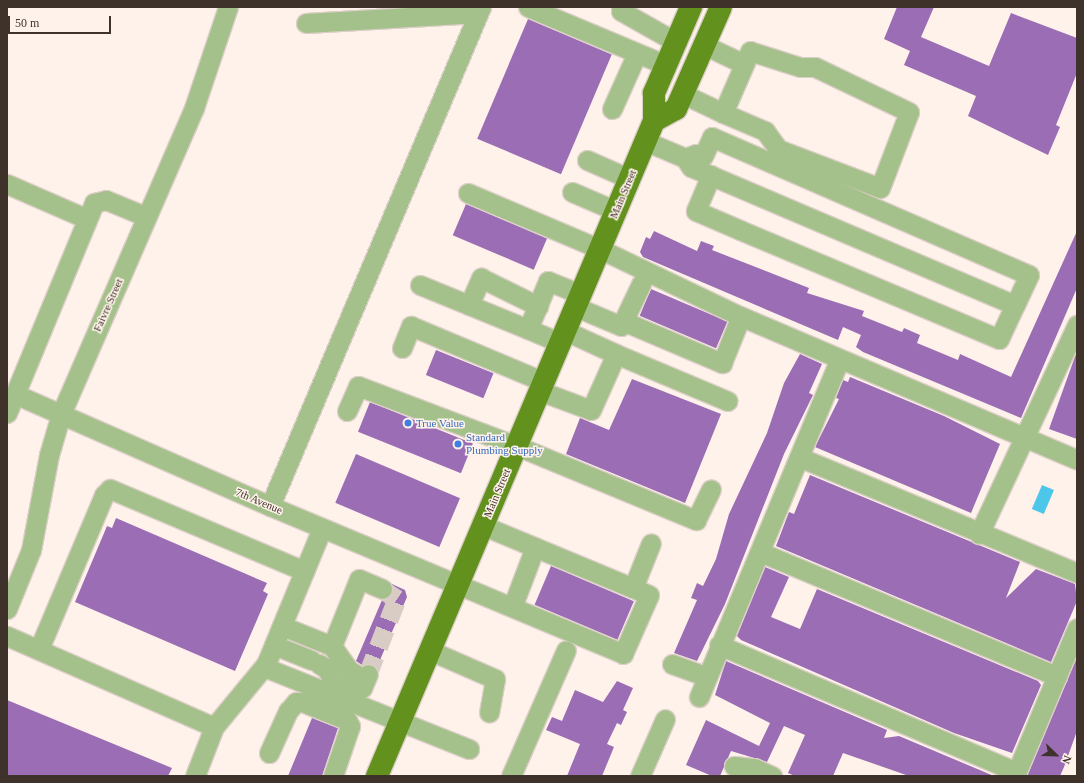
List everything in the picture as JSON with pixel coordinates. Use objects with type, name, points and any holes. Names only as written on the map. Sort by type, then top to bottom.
[{"type":"main road","name":"Main Street","points":[[377,776],[459,586],[654,121],[654,92],[691,7]]},
{"type":"main road","points":[[654,121],[676,109],[721,7]]},
{"type":"street","name":"Faivre Street","points":[[9,600],[33,542],[48,455],[61,414],[194,108],[228,7]]},
{"type":"street","points":[[528,7],[666,65]]},
{"type":"street","points":[[622,7],[622,10],[676,42]]},
{"type":"street","points":[[270,506],[479,9],[306,23]]},
{"type":"street","points":[[704,45],[744,64]]},
{"type":"street","points":[[683,94],[723,113],[765,131],[778,149],[880,188],[909,112],[815,67],[800,67],[750,51],[723,113]]},
{"type":"street","points":[[612,109],[637,53]]},
{"type":"street","points":[[713,181],[696,211],[999,339],[1015,306],[1029,275],[712,137],[694,158],[691,167],[713,181],[1015,306]]},
{"type":"street","points":[[645,141],[694,158]]},
{"type":"street","points":[[587,160],[630,179]]},
{"type":"street","points":[[7,184],[88,219]]},
{"type":"street","points":[[572,192],[616,211]]},
{"type":"street","points":[[468,193],[600,249],[840,359],[1077,460]]},
{"type":"street","points":[[7,412],[94,203],[106,200],[147,217]]},
{"type":"street","points":[[469,305],[481,278],[538,306]]},
{"type":"street","points":[[528,329],[548,280],[578,301],[621,326],[641,284]]},
{"type":"street","points":[[420,285],[528,329],[563,337],[616,354],[728,401]]},
{"type":"street","points":[[623,321],[722,363],[737,326]]},
{"type":"street","points":[[402,348],[411,326],[591,410],[616,354]]},
{"type":"street","points":[[979,534],[1024,437],[1075,336]]},
{"type":"street","points":[[699,697],[719,645],[801,458],[840,359]]},
{"type":"street","points":[[348,411],[358,386],[517,446],[696,520],[711,489]]},
{"type":"street","name":"7th Avenue","points":[[15,394],[270,506],[459,586],[513,605],[623,654],[649,595],[633,588]]},
{"type":"street","points":[[801,458],[979,534],[1077,573]]},
{"type":"street","points":[[39,649],[104,495],[110,489],[304,571]]},
{"type":"street","points":[[484,526],[633,588],[651,543]]},
{"type":"street","points":[[195,776],[214,727],[264,667],[322,528]]},
{"type":"street","points":[[513,605],[535,547]]},
{"type":"street","points":[[760,552],[1057,676]]},
{"type":"street","points":[[332,646],[359,579],[382,588]]},
{"type":"street","points":[[274,645],[326,668],[335,684],[355,692],[367,677],[349,670],[332,646],[282,626]]},
{"type":"street","points":[[719,645],[1016,774],[1077,628]]},
{"type":"street","points":[[7,636],[214,727]]},
{"type":"street","points":[[511,776],[566,650]]},
{"type":"street","points":[[430,651],[494,679],[489,712]]},
{"type":"street","points":[[672,664],[707,677]]},
{"type":"street","points":[[264,667],[469,749]]},
{"type":"street","points":[[269,753],[288,711],[296,702],[302,702],[347,720],[350,726],[333,776]]},
{"type":"street","points":[[640,776],[665,719]]},
{"type":"street","points":[[734,766],[754,768],[772,776]]},
{"type":"water","points":[[1042,485],[1054,490],[1044,514],[1032,509]]},
{"type":"building","points":[[897,7],[934,7],[921,37],[989,66],[1011,13],[1077,38],[1077,73],[1056,125],[1060,127],[1048,155],[968,116],[976,96],[904,65],[910,51],[884,39]]},
{"type":"building","points":[[528,19],[612,55],[561,174],[477,139]]},
{"type":"building","points":[[466,204],[547,238],[534,270],[453,235]]},
{"type":"building","points":[[654,231],[697,251],[701,241],[714,246],[712,250],[809,288],[807,293],[864,311],[862,316],[902,332],[904,328],[920,335],[917,343],[958,360],[960,354],[1011,377],[1077,231],[1077,288],[1021,418],[863,352],[856,347],[861,335],[843,327],[838,340],[643,257],[640,252],[646,237],[650,239]]},
{"type":"building","points":[[651,289],[727,321],[716,348],[640,316]]},
{"type":"building","points":[[436,350],[493,373],[483,398],[426,375]]},
{"type":"building","points":[[1077,351],[1077,439],[1049,429]]},
{"type":"building","points":[[800,354],[822,364],[809,393],[813,395],[784,454],[725,604],[697,661],[674,653],[697,600],[691,598],[697,583],[703,586],[716,559],[729,514],[767,433],[784,383]]},
{"type":"building","points":[[850,377],[944,416],[1000,444],[971,513],[815,447],[839,399],[836,398],[843,380],[848,382]]},
{"type":"building","points":[[632,379],[721,414],[685,503],[566,454],[580,418],[609,430]]},
{"type":"building","points":[[370,402],[473,444],[461,473],[358,432]]},
{"type":"building","points":[[356,454],[460,498],[439,547],[335,503]]},
{"type":"building","points":[[810,475],[1020,562],[1006,598],[1036,569],[1075,584],[1077,601],[1051,662],[776,546],[789,512],[794,514]]},
{"type":"building","points":[[116,518],[267,583],[263,591],[268,594],[235,671],[75,602],[107,526],[112,528]]},
{"type":"building","points":[[551,566],[634,601],[617,640],[535,605]]},
{"type":"building","points":[[765,567],[789,577],[771,617],[800,629],[817,589],[1038,681],[1041,685],[1012,753],[954,733],[741,640],[737,636]]},
{"type":"building","points":[[392,584],[405,590],[407,597],[377,667],[362,665],[356,661],[382,600],[392,594]]},
{"type":"building","points":[[1077,657],[1077,731],[1064,767],[1060,776],[1027,776]]},
{"type":"building","points":[[726,661],[887,730],[884,738],[899,736],[994,776],[909,776],[843,753],[833,776],[795,776],[788,773],[805,735],[784,726],[767,762],[731,751],[720,776],[712,776],[686,765],[706,720],[759,746],[770,723],[715,695]]},
{"type":"building","points":[[617,681],[633,688],[623,710],[627,712],[621,725],[617,723],[607,744],[614,747],[602,776],[567,776],[580,744],[546,730],[552,717],[562,721],[575,690],[603,702]]},
{"type":"building","points":[[7,700],[172,768],[168,776],[7,776]]},
{"type":"building","points":[[312,718],[338,728],[322,776],[288,776]]},
{"type":"tunnel","points":[[368,674],[397,599],[382,589]]},
{"type":"place","name":"True Value","points":[[408,423]]},
{"type":"place","name":"Standard Plumbing Supply","points":[[458,444]]}]
